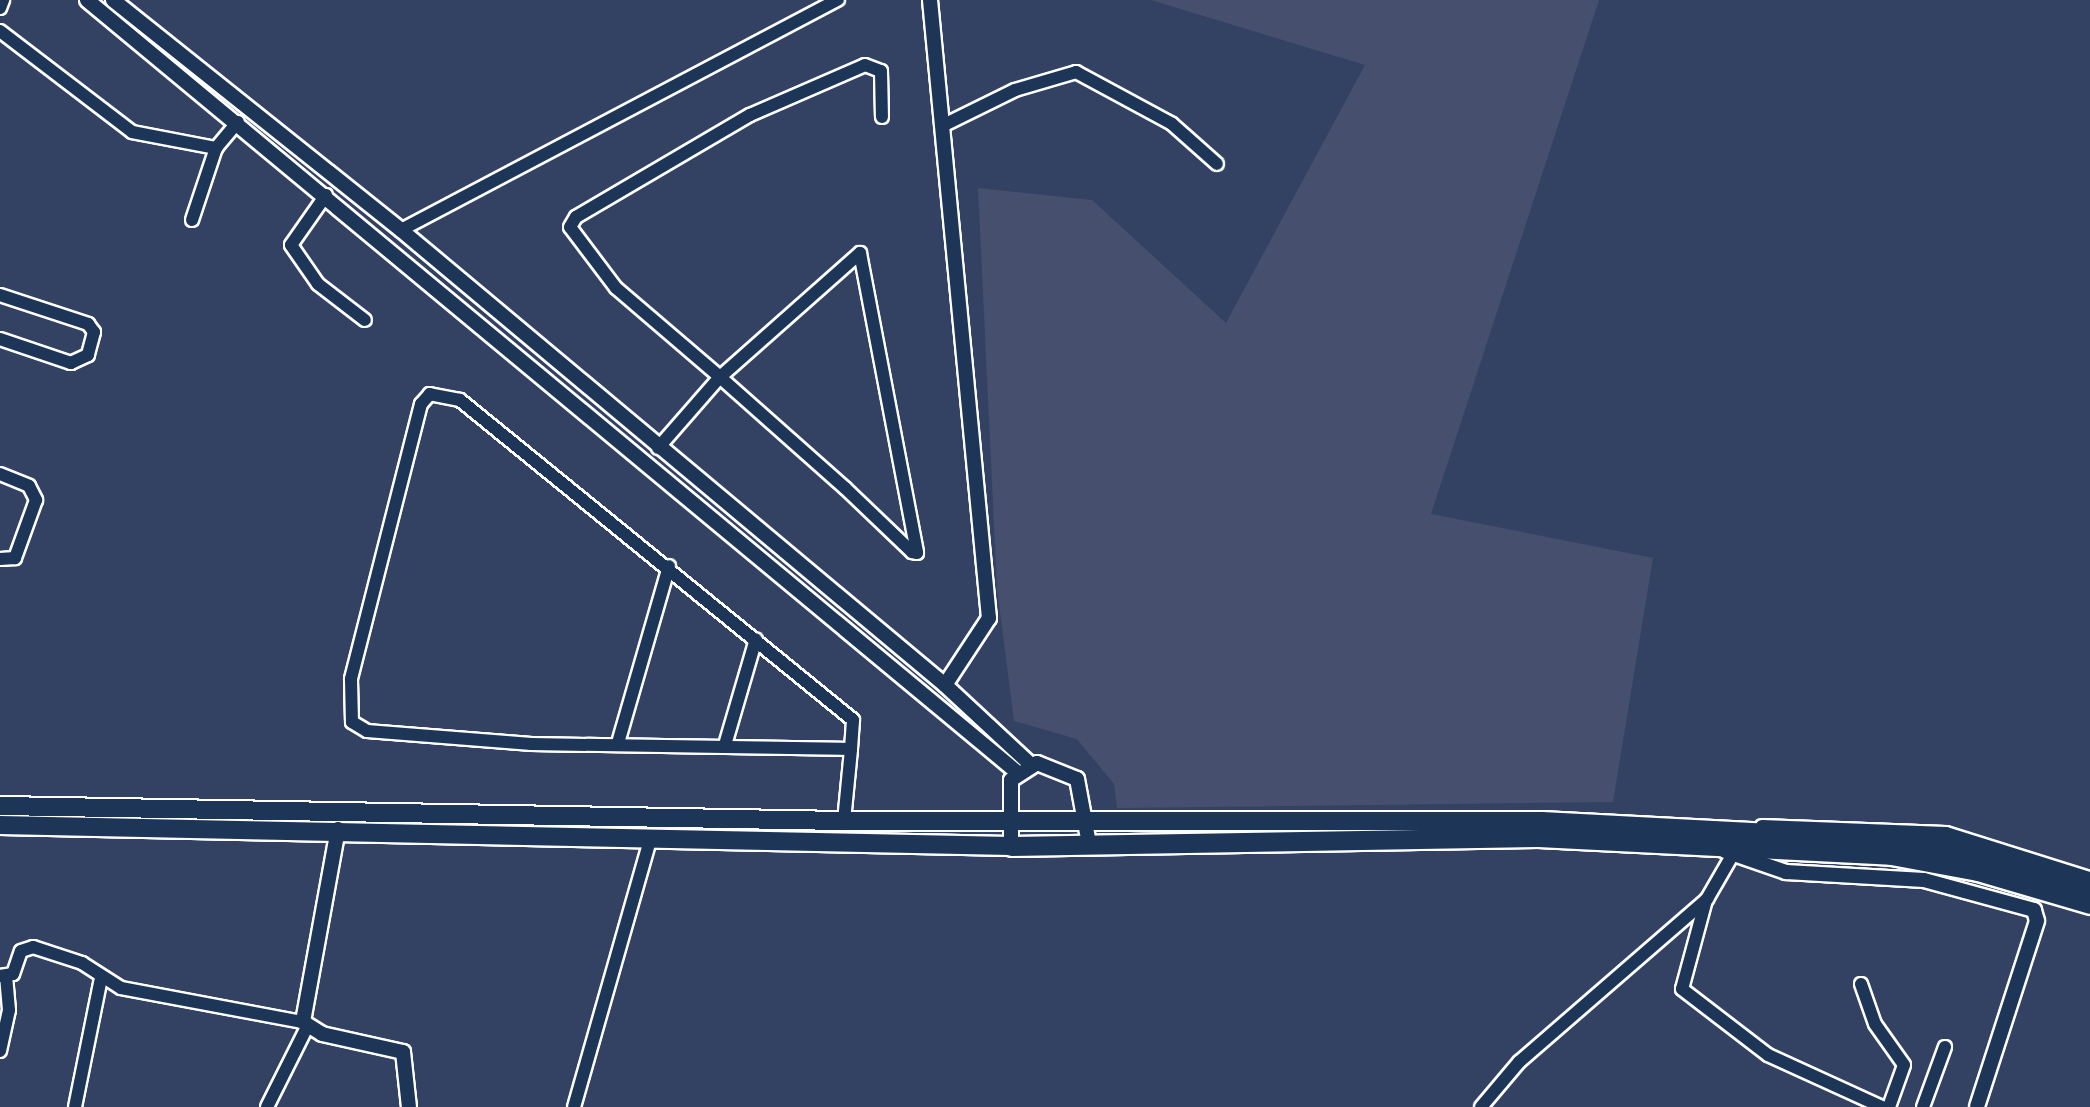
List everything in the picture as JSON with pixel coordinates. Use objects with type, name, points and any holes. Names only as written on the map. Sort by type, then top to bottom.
[{"type":"main road","points":[[0,806],[844,821],[1542,821],[1731,832],[1767,844],[1929,860],[2090,904]]},
{"type":"main road","points":[[0,825],[338,829],[650,841],[1011,846],[1538,837],[1729,853],[1767,844],[1890,839],[1966,851],[2090,890]]},
{"type":"street","points":[[0,8],[4,0]]},
{"type":"street","points":[[87,0],[1024,768]]},
{"type":"street","points":[[113,0],[401,230],[658,448],[945,685],[1024,768]]},
{"type":"street","points":[[401,230],[838,0]]},
{"type":"street","points":[[930,0],[946,124],[989,618],[945,685]]},
{"type":"street","points":[[0,31],[132,132],[216,148]]},
{"type":"street","points":[[658,448],[720,377],[856,255],[864,257],[918,552],[720,377],[616,288],[572,231],[573,219],[750,114],[865,65],[881,71],[882,117]]},
{"type":"street","points":[[946,124],[1015,90],[1076,72],[1172,124],[1217,164]]},
{"type":"street","points":[[192,220],[216,148],[238,122]]},
{"type":"street","points":[[326,195],[291,245],[318,284],[365,320]]},
{"type":"street","points":[[0,295],[88,324],[94,332],[88,355],[71,363],[0,340]]},
{"type":"street","points":[[844,821],[851,750],[853,720],[669,566],[460,400],[430,394],[421,404],[351,679],[352,722],[367,731],[504,742],[851,750]]},
{"type":"street","points":[[0,474],[29,486],[36,500],[15,558],[0,559]]},
{"type":"street","points":[[618,743],[669,566]]},
{"type":"street","points":[[725,745],[756,639]]},
{"type":"street","points":[[1011,846],[1009,790],[1024,768],[1050,764],[1077,779],[1087,820],[1089,844]]},
{"type":"street","points":[[1731,832],[1767,824],[1903,827],[1946,833],[2090,878]]},
{"type":"street","points":[[267,1107],[305,1024],[338,829]]},
{"type":"street","points":[[574,1107],[650,841]]},
{"type":"street","points":[[1882,1107],[1768,1055],[1682,989],[1707,899],[1729,853],[1786,872],[1924,880],[2034,910],[2037,921],[1977,1107]]},
{"type":"street","points":[[1481,1107],[1519,1062],[1707,899]]},
{"type":"street","points":[[0,1051],[9,1010],[3,976],[16,968],[21,951],[33,947],[82,963],[101,978],[121,988],[305,1024],[403,1052],[408,1107]]},
{"type":"street","points":[[75,1107],[101,978]]},
{"type":"street","points":[[1861,984],[1875,1024],[1904,1065],[1889,1107]]},
{"type":"street","points":[[1923,1107],[1945,1047]]},
{"type":"shaded area","points":[[1151,0],[1599,0],[1431,514],[1653,558],[1613,802],[1117,808],[1114,784],[1077,739],[1014,721],[997,588],[978,188],[1092,200],[1226,323],[1365,65]]}]
